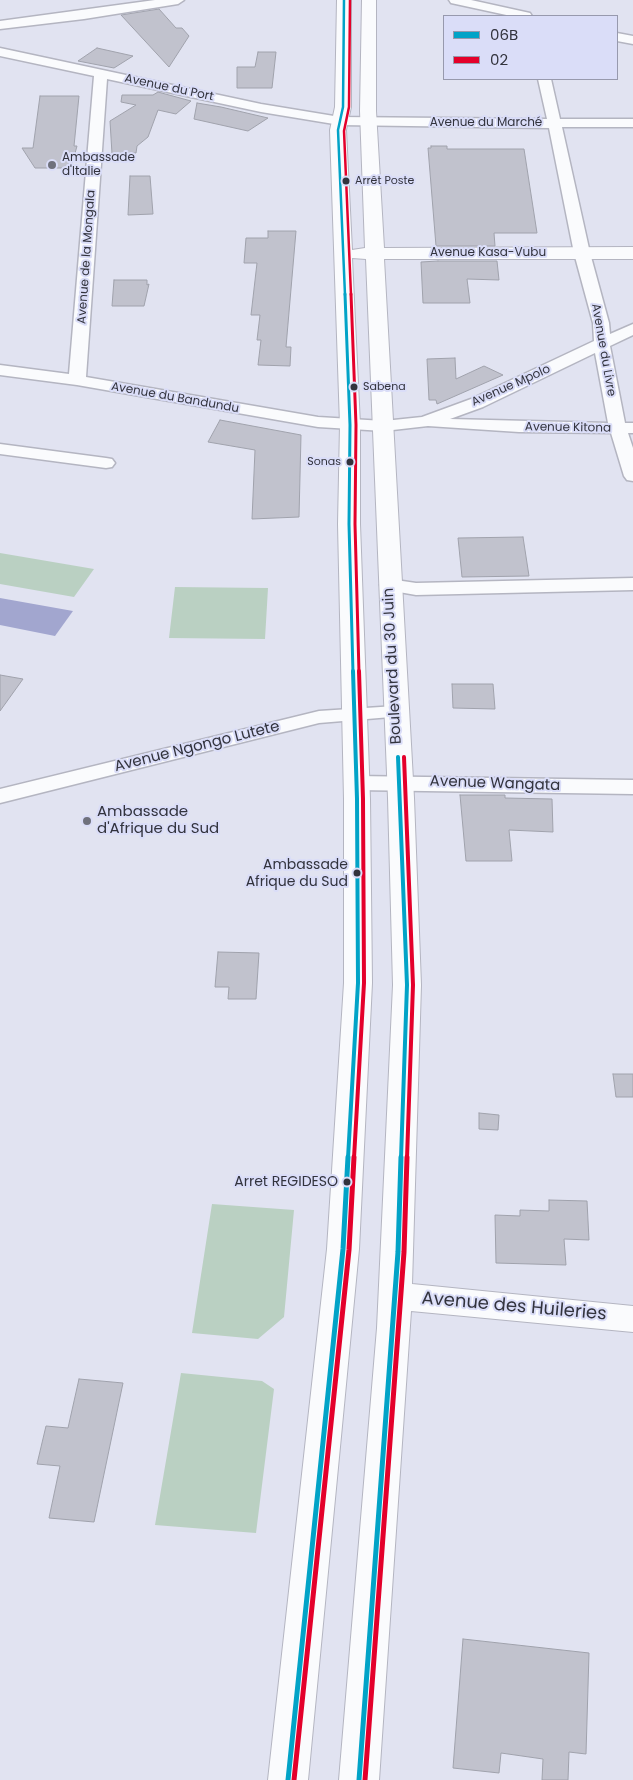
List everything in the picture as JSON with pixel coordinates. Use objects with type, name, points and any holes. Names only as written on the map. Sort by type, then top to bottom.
[{"type":"main road","points":[[288,1780],[343,1249],[358,983],[356,783],[349,524],[350,426],[340,121],[343,107],[344,0]]},
{"type":"main road","name":"Boulevard du 30 Juin","points":[[359,1780],[395,1296],[407,985],[389,585],[384,426],[369,123],[369,0]]},
{"type":"main road","name":"Avenue Kasa-Vubu","points":[[344,254],[633,253]]},
{"type":"main road","name":"Avenue des Huileries","points":[[395,1296],[633,1319]]},
{"type":"street","points":[[0,25],[84,15],[178,0]]},
{"type":"street","points":[[455,0],[522,15]]},
{"type":"street","points":[[529,0],[532,15]]},
{"type":"street","points":[[618,37],[633,40]]},
{"type":"street","name":"Avenue du Port","points":[[0,52],[293,114],[340,121]]},
{"type":"street","name":"Avenue de la Mongala","points":[[77,380],[101,74]]},
{"type":"street","name":"Avenue du Livre","points":[[545,80],[582,253],[601,322],[604,344],[603,358],[626,428],[633,476]]},
{"type":"street","name":"Avenue du Marché","points":[[340,121],[369,123],[633,123]]},
{"type":"street","name":"Avenue Mpolo","points":[[384,426],[425,422],[477,403],[633,329]]},
{"type":"street","name":"Avenue du Bandundu","points":[[0,370],[77,380],[318,422],[350,426],[384,426]]},
{"type":"street","name":"Avenue Kitona","points":[[425,422],[503,426],[626,428]]},
{"type":"street","points":[[0,449],[106,463]]},
{"type":"street","points":[[389,585],[416,588],[633,584]]},
{"type":"street","name":"Avenue Ngongo Lutete","points":[[0,796],[319,717],[354,713],[396,712]]},
{"type":"street","name":"Avenue Wangata","points":[[356,783],[399,782],[633,787]]},
{"type":"green space","points":[[0,553],[94,569],[74,597],[0,584]]},
{"type":"green space","points":[[175,587],[268,588],[265,639],[169,638]]},
{"type":"green space","points":[[212,1204],[294,1210],[284,1317],[258,1339],[192,1333]]},
{"type":"green space","points":[[181,1373],[262,1381],[274,1389],[256,1533],[155,1525]]},
{"type":"water","points":[[0,598],[73,611],[55,636],[0,625]]},
{"type":"building","points":[[159,9],[176,28],[182,28],[189,36],[169,67],[121,15]]},
{"type":"building","points":[[97,48],[133,56],[114,68],[78,61]]},
{"type":"building","points":[[258,52],[276,52],[272,88],[237,88],[237,67],[255,67]]},
{"type":"building","points":[[158,92],[191,101],[176,114],[158,110],[148,137],[137,146],[136,153],[112,154],[110,121],[136,105],[121,102],[122,95],[153,95]]},
{"type":"building","points":[[40,96],[79,96],[74,146],[77,146],[71,168],[35,168],[22,148],[33,148]]},
{"type":"building","points":[[197,103],[268,118],[248,131],[194,119]]},
{"type":"building","points":[[431,146],[447,146],[447,149],[524,149],[537,233],[494,233],[495,246],[436,246],[428,148],[431,148]]},
{"type":"building","points":[[130,176],[150,176],[153,214],[128,215]]},
{"type":"building","points":[[268,231],[296,231],[286,347],[291,347],[290,366],[258,365],[261,340],[257,340],[260,315],[251,315],[257,263],[244,263],[246,238],[268,238]]},
{"type":"building","points":[[497,261],[499,280],[467,279],[470,303],[423,303],[421,262]]},
{"type":"building","points":[[114,280],[147,280],[147,285],[149,284],[144,306],[112,306]]},
{"type":"building","points":[[455,358],[456,379],[484,366],[503,375],[437,404],[436,400],[429,400],[427,359]]},
{"type":"building","name":"Sonas","points":[[220,420],[301,435],[299,517],[252,519],[255,450],[208,442]]},
{"type":"building","points":[[523,537],[529,576],[462,577],[458,538]]},
{"type":"building","points":[[0,675],[23,679],[0,711]]},
{"type":"building","points":[[452,684],[493,684],[495,709],[453,708]]},
{"type":"building","points":[[460,795],[505,795],[505,798],[552,799],[553,832],[509,830],[512,861],[466,861]]},
{"type":"building","points":[[218,952],[259,953],[256,999],[228,999],[229,987],[215,987]]},
{"type":"building","points":[[613,1074],[633,1074],[633,1097],[616,1097]]},
{"type":"building","points":[[479,1113],[499,1115],[498,1130],[479,1129]]},
{"type":"building","points":[[549,1200],[587,1201],[589,1240],[564,1239],[566,1265],[496,1263],[495,1215],[520,1216],[520,1210],[549,1211]]},
{"type":"building","points":[[79,1379],[123,1383],[94,1522],[49,1518],[60,1466],[37,1464],[46,1426],[68,1428]]},
{"type":"building","points":[[463,1639],[589,1653],[586,1754],[569,1752],[568,1780],[542,1780],[543,1759],[501,1753],[499,1773],[453,1768]]},
{"type":"transit line","name":"06B","points":[[288,1780],[343,1249],[358,983],[357,799],[349,524],[350,425],[338,130],[343,107],[344,0]]},
{"type":"transit line","name":"02","points":[[294,1780],[349,1250],[364,983],[363,799],[355,524],[356,425],[344,131],[349,107],[350,0]]},
{"type":"transit line","name":"06B","points":[[359,1780],[398,1252],[407,985],[398,757]]},
{"type":"transit line","name":"02","points":[[365,1780],[404,1252],[413,985],[404,757]]},
{"type":"place","name":"Ambassade d'Italie","points":[[52,165]]},
{"type":"place","name":"Arrêt Poste","points":[[346,181]]},
{"type":"place","name":"Sabena","points":[[354,387]]},
{"type":"place","name":"Sonas","points":[[350,462]]},
{"type":"place","name":"Ambassade d'Afrique du Sud","points":[[87,821]]},
{"type":"place","name":"Ambassade Afrique du Sud","points":[[357,873]]},
{"type":"place","name":"Arret REGIDESO","points":[[347,1182]]}]
